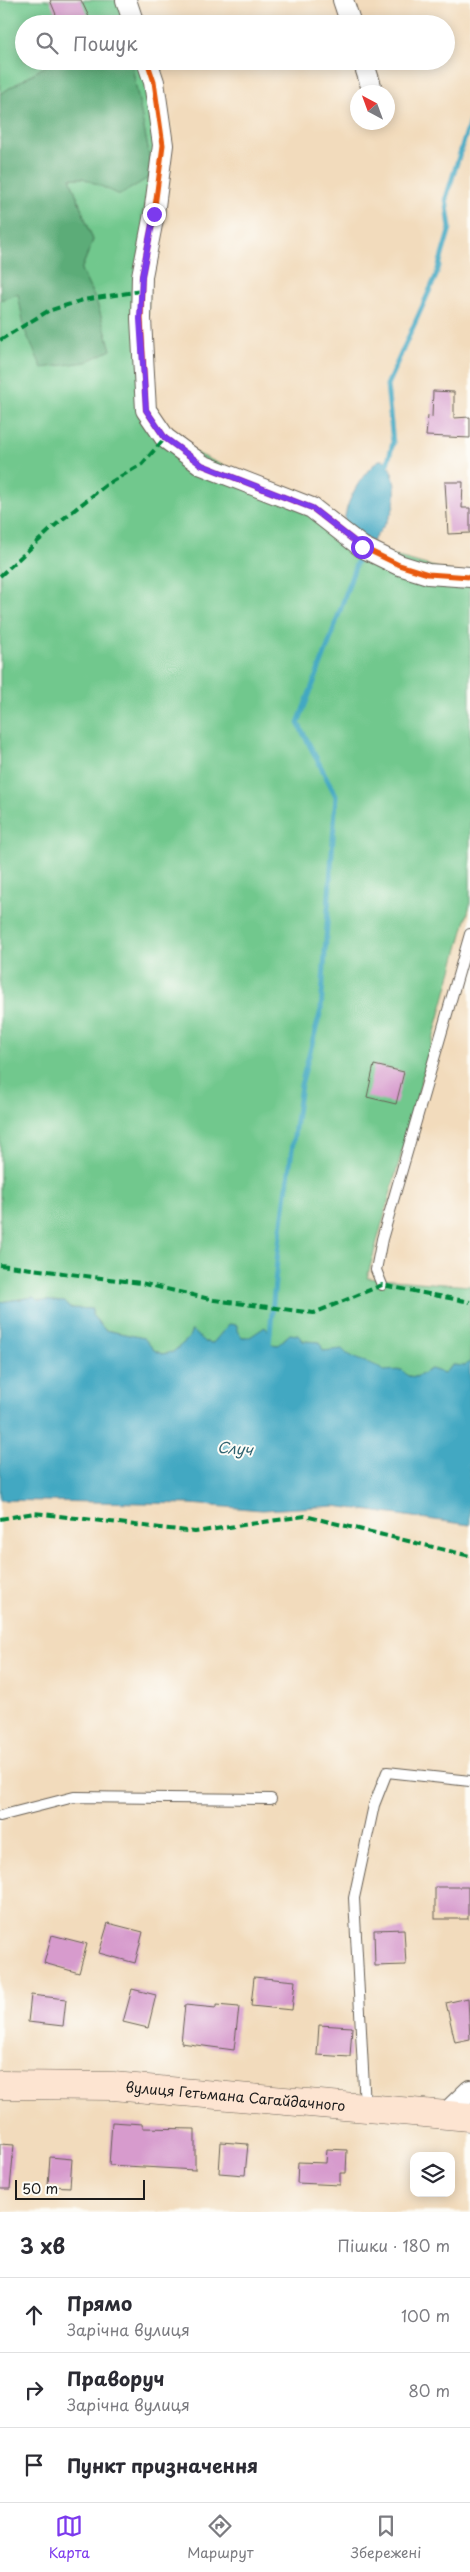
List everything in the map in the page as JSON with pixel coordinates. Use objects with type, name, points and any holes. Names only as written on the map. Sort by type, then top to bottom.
[{"type":"main road","name":"вулиця Гетьмана Сагайдачного","points":[[0,2085],[113,2086],[457,2116]]},
{"type":"street","points":[[126,0],[131,15]]},
{"type":"street","points":[[343,0],[348,15]]},
{"type":"street","points":[[150,70],[154,82],[163,144],[154,214],[142,276],[140,319],[146,410],[165,438],[202,465],[312,508],[362,547],[399,565],[428,574],[470,577]]},
{"type":"street","points":[[366,70],[371,85]]},
{"type":"street","points":[[457,2116],[470,2090]]},
{"type":"lane","points":[[382,1285],[376,1270],[382,1239],[470,934]]},
{"type":"lane","points":[[365,2108],[354,1898],[374,1805],[387,1772],[470,1780]]},
{"type":"lane","points":[[0,1816],[74,1796],[271,1800]]},
{"type":"green space","points":[[0,0],[126,0],[123,15],[15,15],[15,70],[39,70],[0,94]]},
{"type":"green space","points":[[39,70],[133,70],[153,175],[120,195],[83,178],[70,178],[93,240],[81,270],[97,303],[111,350],[86,362],[42,368],[25,331],[18,294],[0,300],[0,94]]},
{"type":"green space","points":[[133,70],[149,70],[163,145],[142,377],[165,438],[312,508],[362,547],[470,577],[470,905],[367,1278],[470,1286],[470,1361],[465,1366],[453,1365],[444,1373],[431,1369],[416,1377],[408,1376],[402,1370],[383,1372],[377,1366],[322,1351],[320,1342],[303,1341],[290,1334],[278,1345],[242,1337],[237,1331],[213,1343],[188,1339],[173,1352],[162,1354],[154,1350],[143,1338],[105,1330],[92,1315],[92,1309],[70,1308],[64,1302],[36,1300],[34,1297],[0,1302],[0,300],[18,294],[26,331],[111,350],[97,303],[81,270],[93,240],[70,178],[83,178],[120,194],[153,175]]},
{"type":"water","points":[[379,460],[384,460],[391,471],[395,484],[395,499],[390,516],[372,542],[344,526],[350,499],[360,481]]},
{"type":"water","name":"Случ","points":[[34,1297],[37,1300],[65,1302],[70,1308],[92,1309],[92,1315],[105,1330],[144,1338],[154,1350],[162,1354],[173,1352],[188,1339],[192,1330],[205,1342],[213,1343],[229,1324],[237,1325],[237,1331],[242,1337],[250,1337],[265,1327],[270,1333],[270,1344],[278,1345],[290,1334],[298,1335],[303,1341],[320,1342],[323,1351],[342,1349],[352,1357],[378,1367],[383,1371],[402,1370],[408,1376],[416,1377],[431,1369],[444,1373],[453,1365],[465,1366],[470,1361],[470,1525],[335,1506],[262,1510],[190,1504],[0,1500],[0,1302]]},
{"type":"building","points":[[50,0],[81,0],[88,15],[56,15]]},
{"type":"building","points":[[433,391],[454,392],[454,418],[470,417],[470,438],[426,436],[428,416],[432,417]]},
{"type":"building","points":[[445,482],[463,482],[462,508],[470,508],[470,533],[448,534]]},
{"type":"building","points":[[374,1065],[404,1072],[396,1104],[367,1097]]},
{"type":"building","points":[[435,1887],[468,1887],[468,1919],[435,1919]]},
{"type":"building","points":[[108,1923],[143,1932],[135,1963],[99,1953]]},
{"type":"building","points":[[404,1929],[406,1965],[375,1966],[374,1930]]},
{"type":"building","points":[[52,1935],[87,1944],[79,1973],[44,1963]]},
{"type":"building","points":[[254,1977],[295,1981],[292,2010],[251,2006]]},
{"type":"building","points":[[132,1989],[156,1995],[148,2028],[123,2022]]},
{"type":"building","points":[[31,1995],[66,1999],[63,2026],[28,2022]]},
{"type":"building","points":[[468,1998],[470,2039],[455,2042],[446,2003]]},
{"type":"building","points":[[185,2005],[216,2008],[216,2005],[239,2007],[234,2050],[181,2043]]},
{"type":"building","points":[[319,2025],[352,2027],[350,2057],[317,2055]]},
{"type":"building","points":[[112,2122],[143,2124],[143,2128],[195,2129],[195,2170],[109,2165]]},
{"type":"building","points":[[221,2142],[248,2144],[245,2175],[219,2173]]},
{"type":"building","points":[[0,2144],[14,2145],[10,2189],[0,2189]]},
{"type":"building","points":[[327,2149],[347,2150],[346,2173],[340,2173],[340,2185],[297,2183],[298,2162],[326,2163]]},
{"type":"building","points":[[50,2157],[72,2159],[70,2187],[48,2186]]},
{"type":"waterway","points":[[386,468],[393,443],[387,385],[436,276],[450,228],[446,198],[470,121]]},
{"type":"waterway","points":[[269,1344],[278,1251],[301,1085],[321,1010],[336,796],[298,723],[329,643],[359,555]]},
{"type":"marked path","points":[[0,340],[48,311],[83,300],[141,291]]},
{"type":"marked path","points":[[0,576],[59,522],[106,485],[142,464],[165,438]]},
{"type":"marked path","points":[[0,1265],[141,1283],[214,1300],[314,1313],[382,1285],[470,1302]]},
{"type":"marked path","points":[[0,1519],[34,1513],[195,1532],[305,1516],[470,1556]]},
{"type":"cycle path","points":[[150,70],[154,82],[163,145],[154,214],[142,276],[141,319],[146,410],[165,438],[202,465],[312,508],[362,547],[399,565],[428,574],[470,577]]},
{"type":"route","points":[[154,214],[142,276],[140,319],[142,377],[146,410],[165,438],[202,465],[312,508],[362,547]]}]
